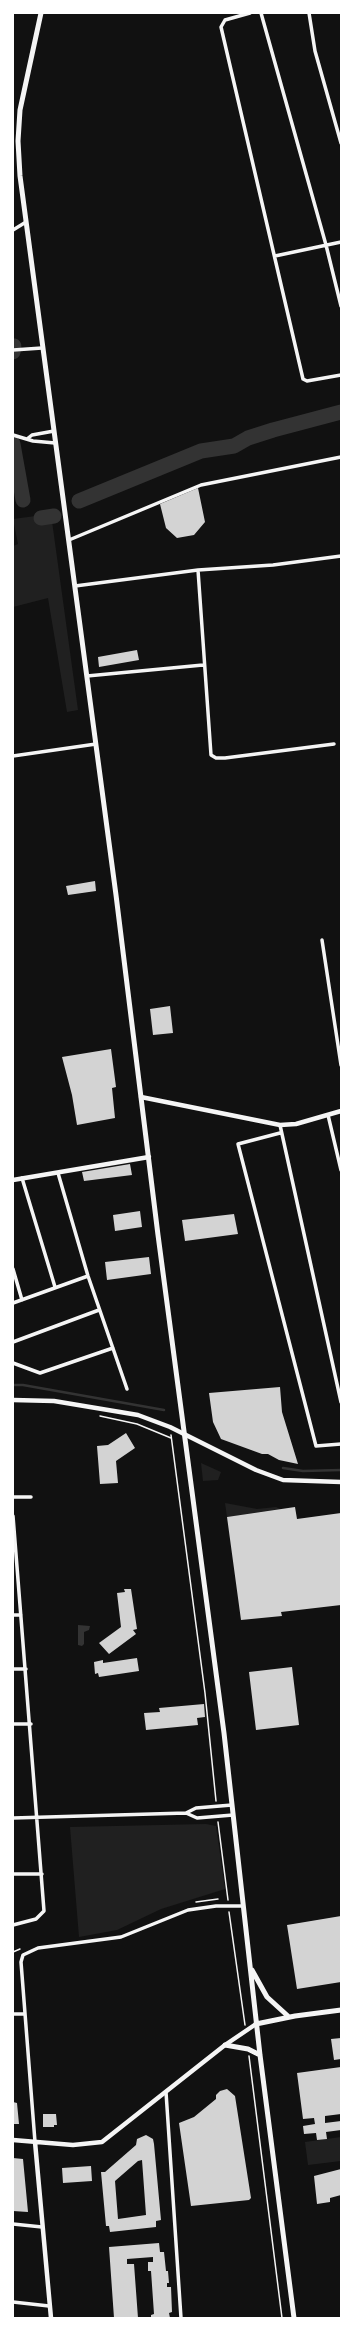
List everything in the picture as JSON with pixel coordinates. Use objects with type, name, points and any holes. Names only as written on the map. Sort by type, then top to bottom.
[{"type":"main road","points":[[41,13],[20,110],[18,141],[26,222],[96,744],[184,1428],[232,1805],[256,2024],[294,2318]]},
{"type":"main road","points":[[249,1961],[254,1976],[267,1997],[289,2017]]},
{"type":"main road","points":[[256,2024],[289,2017],[341,2010]]},
{"type":"main road","points":[[225,2045],[248,2049],[260,2055]]},
{"type":"street","points":[[250,13],[224,20],[221,27],[303,379],[307,381],[341,375]]},
{"type":"street","points":[[261,13],[326,245],[341,306]]},
{"type":"street","points":[[309,13],[315,51],[341,143]]},
{"type":"street","points":[[13,230],[26,222]]},
{"type":"street","points":[[275,256],[341,242]]},
{"type":"street","points":[[13,350],[42,348]]},
{"type":"street","points":[[27,439],[32,435],[54,431]]},
{"type":"street","points":[[13,435],[27,439],[55,443]]},
{"type":"street","points":[[68,540],[201,485],[341,457]]},
{"type":"street","points":[[75,586],[198,570],[273,566],[341,556]]},
{"type":"street","points":[[198,570],[203,665],[211,755],[216,758],[225,758],[334,744]]},
{"type":"street","points":[[87,676],[203,665]]},
{"type":"street","points":[[13,756],[96,744]]},
{"type":"street","points":[[322,940],[341,1065]]},
{"type":"street","points":[[141,1097],[280,1125],[296,1124],[341,1111]]},
{"type":"street","points":[[328,1115],[341,1170]]},
{"type":"street","points":[[280,1125],[280,1133],[341,1402]]},
{"type":"street","points":[[280,1133],[238,1144],[316,1446],[341,1444]]},
{"type":"street","points":[[13,1180],[149,1157]]},
{"type":"street","points":[[58,1173],[88,1276],[127,1389]]},
{"type":"street","points":[[22,1178],[55,1287]]},
{"type":"street","points":[[13,1270],[22,1300]]},
{"type":"street","points":[[13,1303],[88,1276]]},
{"type":"street","points":[[13,1342],[99,1310]]},
{"type":"street","points":[[13,1364],[40,1373],[113,1348]]},
{"type":"street","points":[[13,1400],[54,1401],[138,1415],[170,1427],[256,1470],[283,1480],[341,1482]]},
{"type":"street","points":[[13,1497],[32,1498]]},
{"type":"street","points":[[13,1516],[15,1559],[31,1724],[44,1911],[36,1919],[13,1925]]},
{"type":"street","points":[[13,1615],[21,1615]]},
{"type":"street","points":[[13,1669],[26,1669]]},
{"type":"street","points":[[13,1724],[31,1724]]},
{"type":"street","points":[[13,1818],[186,1813],[196,1808],[232,1805]]},
{"type":"street","points":[[186,1813],[196,1818],[233,1815]]},
{"type":"street","points":[[13,1874],[42,1874]]},
{"type":"street","points":[[51,2318],[42,2227],[25,2014],[22,1974],[23,1955],[30,1951],[121,1937],[177,1914],[202,1907],[243,1906]]},
{"type":"street","points":[[13,2014],[25,2014]]},
{"type":"street","points":[[13,2140],[74,2145],[102,2142],[225,2045],[256,2024]]},
{"type":"street","points":[[166,2092],[181,2318]]},
{"type":"street","points":[[13,2224],[42,2227]]},
{"type":"street","points":[[13,2302],[49,2306]]},
{"type":"path","points":[[96,1415],[137,1424],[171,1438]]},
{"type":"path","points":[[170,1427],[205,1693],[217,1806]]},
{"type":"path","points":[[191,1904],[210,1899],[228,1900],[218,1816]]},
{"type":"path","points":[[230,1914],[240,1988]]},
{"type":"path","points":[[13,1952],[25,1948]]},
{"type":"path","points":[[252,2082],[282,2318]]},
{"type":"shaded area","points":[[51,514],[78,710],[67,712],[48,598],[13,607],[13,546],[18,544],[13,519]]},
{"type":"shaded area","points":[[201,1463],[221,1472],[218,1480],[203,1481]]},
{"type":"shaded area","points":[[225,1503],[257,1509],[276,1507],[280,1509],[227,1517]]},
{"type":"shaded area","points":[[78,1625],[90,1626],[89,1630],[84,1632],[84,1644],[82,1646],[78,1645]]},
{"type":"shaded area","points":[[206,1824],[216,1826],[225,1889],[161,1909],[117,1930],[79,1937],[70,1827]]},
{"type":"shaded area","points":[[341,2137],[341,2161],[308,2165],[305,2142]]},
{"type":"building","points":[[198,488],[205,522],[194,535],[177,538],[166,528],[160,504]]},
{"type":"building","points":[[137,650],[139,660],[99,667],[98,657]]},
{"type":"building","points":[[95,881],[96,891],[68,895],[66,886]]},
{"type":"building","points":[[170,1006],[173,1033],[153,1035],[150,1009]]},
{"type":"building","points":[[111,1049],[116,1087],[112,1088],[115,1118],[77,1125],[72,1095],[62,1057]]},
{"type":"building","points":[[130,1164],[132,1175],[84,1181],[82,1172]]},
{"type":"building","points":[[140,1211],[142,1227],[115,1231],[113,1215]]},
{"type":"building","points":[[234,1214],[238,1234],[185,1241],[182,1220]]},
{"type":"building","points":[[149,1257],[151,1274],[107,1280],[105,1262]]},
{"type":"building","points":[[280,1387],[282,1412],[298,1464],[279,1460],[268,1454],[262,1454],[221,1439],[213,1422],[209,1393]]},
{"type":"building","points":[[126,1433],[135,1448],[116,1461],[118,1483],[100,1484],[97,1446],[108,1445]]},
{"type":"building","points":[[295,1507],[297,1519],[341,1513],[341,1605],[281,1612],[282,1616],[241,1620],[227,1517]]},
{"type":"building","points":[[124,1589],[131,1589],[137,1629],[133,1630],[136,1634],[109,1654],[99,1643],[121,1627],[117,1593],[125,1592]]},
{"type":"building","points":[[137,1658],[139,1671],[99,1677],[98,1673],[95,1674],[94,1662],[103,1660],[103,1663]]},
{"type":"building","points":[[292,1667],[299,1725],[256,1730],[249,1672]]},
{"type":"building","points":[[204,1704],[205,1717],[197,1718],[198,1725],[146,1730],[144,1713],[160,1712],[159,1708]]},
{"type":"building","points":[[341,1916],[341,1982],[297,1989],[287,1925]]},
{"type":"building","points":[[341,2038],[341,2059],[334,2060],[331,2039]]},
{"type":"building","points":[[341,2067],[341,2114],[325,2116],[325,2123],[341,2121],[341,2130],[326,2132],[327,2139],[317,2140],[316,2133],[304,2134],[303,2126],[315,2124],[314,2118],[303,2119],[297,2073]]},
{"type":"building","points":[[227,2089],[235,2096],[251,2198],[249,2200],[191,2206],[179,2123],[194,2117],[216,2099],[216,2095],[220,2091]]},
{"type":"building","points":[[13,2102],[17,2103],[19,2124],[13,2124]]},
{"type":"building","points":[[43,2114],[56,2114],[57,2125],[54,2125],[54,2127],[43,2127]]},
{"type":"building","points":[[146,2135],[153,2139],[161,2220],[156,2221],[156,2227],[110,2232],[109,2226],[106,2226],[101,2172],[105,2172],[136,2145],[137,2139]],"holes":[[[142,2160],[146,2215],[118,2219],[115,2181],[138,2161]]]},
{"type":"building","points":[[13,2158],[23,2159],[28,2212],[13,2211]]},
{"type":"building","points":[[91,2166],[92,2181],[63,2183],[62,2168]]},
{"type":"building","points":[[341,2169],[341,2195],[330,2198],[330,2202],[317,2204],[314,2176]]},
{"type":"building","points":[[159,2243],[160,2252],[164,2252],[166,2271],[168,2271],[169,2283],[167,2283],[167,2287],[171,2287],[172,2312],[169,2313],[170,2318],[151,2318],[151,2315],[154,2314],[151,2271],[148,2271],[148,2262],[153,2262],[153,2257],[127,2259],[127,2264],[134,2264],[138,2318],[114,2318],[109,2247]]},
{"type":"waterway","points":[[13,352],[14,346]]},
{"type":"waterway","points":[[79,501],[201,451],[234,446],[248,438],[273,430],[341,412]]},
{"type":"waterway","points":[[13,444],[23,500]]},
{"type":"waterway","points":[[41,518],[54,516]]},
{"type":"waterway","points":[[13,1385],[23,1385],[164,1410]]},
{"type":"waterway","points":[[283,1468],[303,1471],[341,1470]]}]
